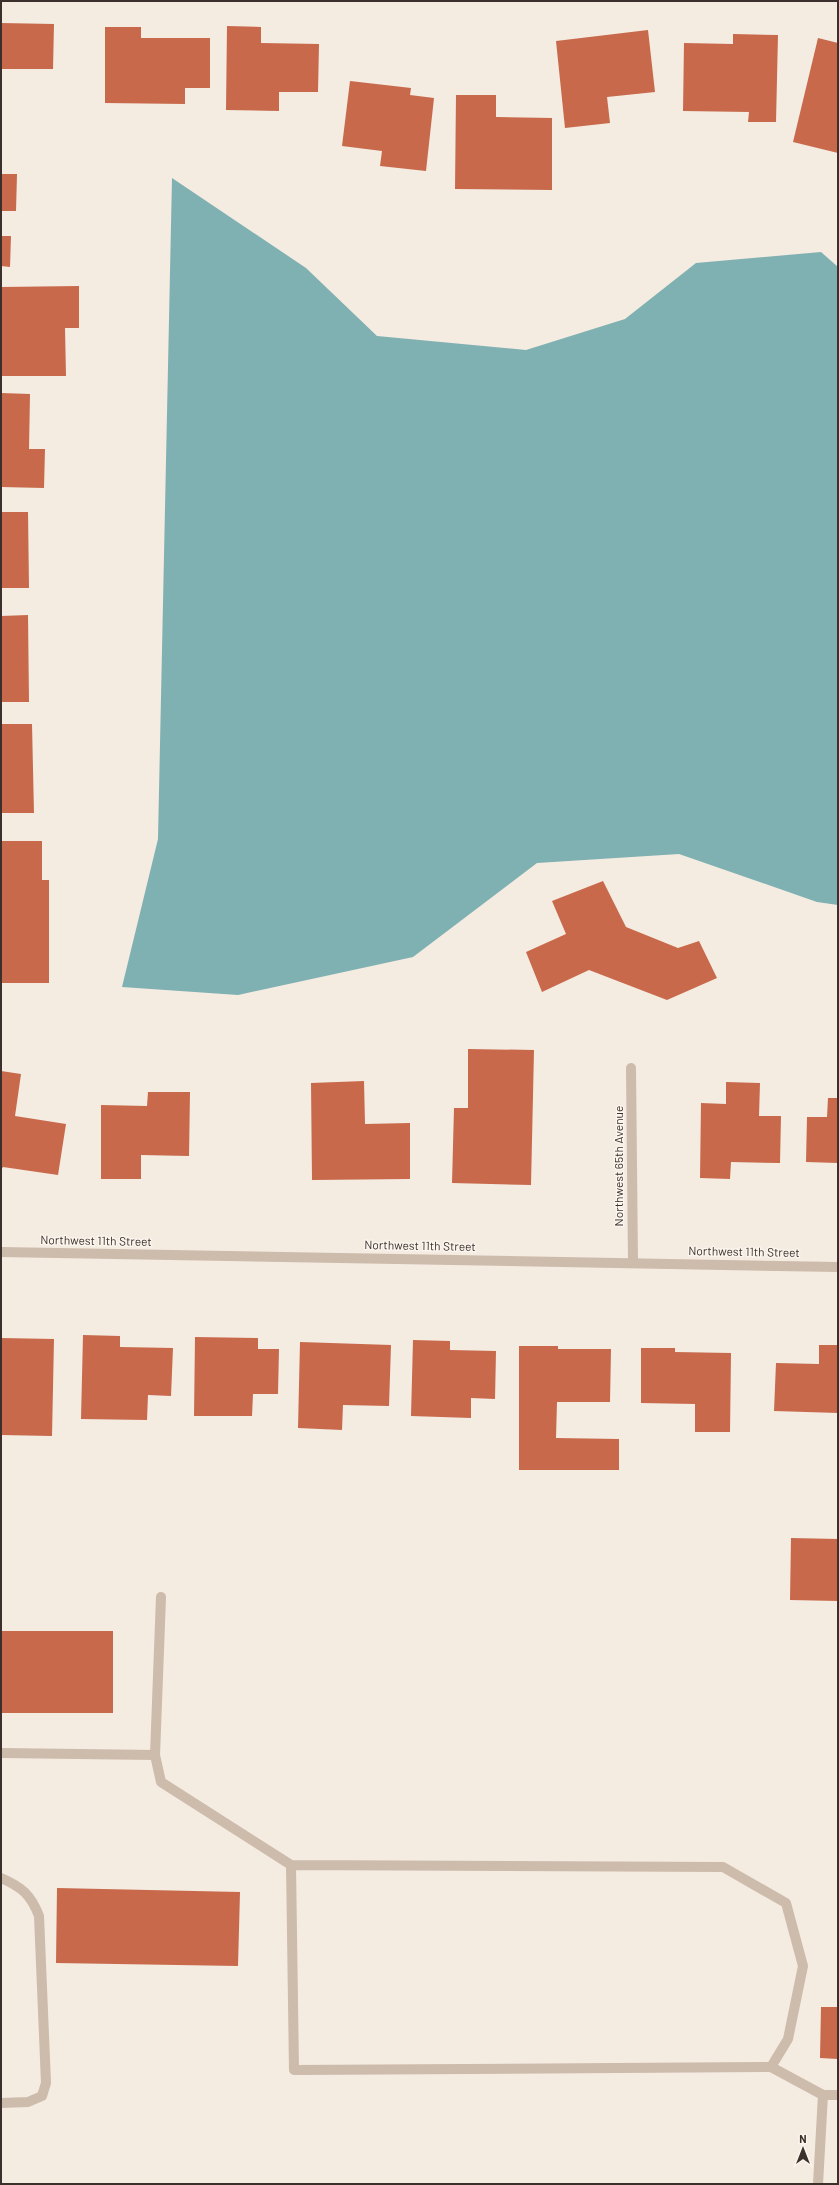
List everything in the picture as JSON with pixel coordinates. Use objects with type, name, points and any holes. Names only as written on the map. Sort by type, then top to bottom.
[{"type":"street","name":"Northwest 65th Avenue","points":[[631,1068],[633,1263]]},
{"type":"street","name":"Northwest 11th Street","points":[[1,1252],[838,1267]]},
{"type":"street","points":[[161,1598],[155,1755],[161,1782],[291,1865],[723,1867],[786,1903],[803,1966],[788,2039],[771,2067]]},
{"type":"street","points":[[1,1753],[155,1755]]},
{"type":"street","points":[[291,1865],[294,2070],[771,2067],[823,2096],[838,2096]]},
{"type":"street","points":[[1,1878],[16,1884],[33,1901],[39,1916],[46,2083],[42,2096],[28,2102],[1,2103]]},
{"type":"street","points":[[818,2184],[823,2096]]},
{"type":"water","points":[[172,178],[306,268],[377,336],[526,350],[625,319],[696,263],[821,252],[838,267],[838,905],[817,902],[679,854],[537,863],[413,957],[238,995],[122,987],[158,839]]},
{"type":"building","points":[[1,23],[54,24],[53,69],[1,69]]},
{"type":"building","points":[[227,26],[261,27],[261,43],[319,44],[318,92],[279,92],[279,111],[226,110]]},
{"type":"building","points":[[105,27],[141,27],[141,38],[210,38],[210,88],[185,88],[185,104],[105,103]]},
{"type":"building","points":[[648,30],[655,92],[607,97],[610,123],[565,128],[556,41]]},
{"type":"building","points":[[733,34],[778,35],[776,122],[748,122],[749,112],[683,111],[684,43],[733,44]]},
{"type":"building","points":[[818,38],[838,43],[838,153],[793,142]]},
{"type":"building","points":[[350,81],[411,88],[410,95],[434,98],[426,171],[380,166],[382,151],[342,146]]},
{"type":"building","points":[[456,95],[496,95],[496,117],[552,118],[552,190],[455,189]]},
{"type":"building","points":[[1,174],[17,174],[16,211],[1,211]]},
{"type":"building","points":[[1,236],[11,236],[10,267],[1,266]]},
{"type":"building","points":[[79,286],[79,328],[65,328],[66,376],[1,376],[1,287]]},
{"type":"building","points":[[1,393],[30,394],[29,449],[45,449],[44,488],[1,487]]},
{"type":"building","points":[[1,512],[28,512],[29,588],[1,588]]},
{"type":"building","points":[[28,615],[29,702],[1,702],[1,616]]},
{"type":"building","points":[[1,724],[32,724],[34,813],[1,813]]},
{"type":"building","points":[[1,841],[42,841],[42,880],[49,880],[49,983],[1,983]]},
{"type":"building","points":[[603,881],[626,927],[678,948],[699,941],[717,978],[667,1000],[589,970],[542,992],[526,952],[566,934],[552,901]]},
{"type":"building","points":[[468,1049],[534,1050],[531,1185],[452,1183],[454,1108],[468,1108]]},
{"type":"building","points":[[1,1071],[21,1074],[15,1116],[66,1124],[58,1175],[3,1167],[1,1170]]},
{"type":"building","points":[[364,1081],[365,1124],[410,1123],[410,1179],[312,1180],[311,1083]]},
{"type":"building","points":[[726,1082],[760,1083],[759,1116],[781,1116],[780,1163],[731,1162],[730,1179],[700,1178],[701,1103],[726,1104]]},
{"type":"building","points":[[148,1092],[190,1092],[189,1156],[141,1155],[141,1179],[101,1179],[101,1105],[147,1106]]},
{"type":"building","points":[[828,1098],[838,1098],[838,1163],[806,1162],[807,1117],[827,1117]]},
{"type":"building","points":[[83,1335],[120,1336],[120,1347],[173,1348],[171,1396],[148,1395],[147,1420],[81,1419]]},
{"type":"building","points":[[195,1337],[258,1338],[258,1349],[279,1349],[278,1394],[253,1394],[252,1416],[194,1416]]},
{"type":"building","points":[[1,1338],[54,1339],[52,1436],[1,1435]]},
{"type":"building","points":[[413,1340],[450,1341],[450,1350],[496,1351],[495,1399],[471,1398],[471,1418],[411,1416]]},
{"type":"building","points":[[300,1342],[391,1345],[389,1406],[343,1405],[342,1430],[298,1428]]},
{"type":"building","points":[[819,1345],[838,1345],[838,1413],[774,1411],[776,1363],[819,1364]]},
{"type":"building","points":[[519,1346],[558,1346],[558,1349],[611,1349],[610,1402],[557,1402],[556,1438],[619,1439],[619,1470],[519,1470]]},
{"type":"building","points":[[641,1348],[675,1348],[675,1352],[731,1353],[730,1432],[695,1432],[695,1404],[641,1403]]},
{"type":"building","points":[[791,1538],[838,1539],[838,1601],[790,1600]]},
{"type":"building","points":[[1,1631],[113,1631],[113,1713],[1,1713]]},
{"type":"building","points":[[57,1888],[240,1892],[238,1966],[56,1963]]},
{"type":"building","points":[[821,2007],[838,2007],[838,2059],[820,2058]]}]
